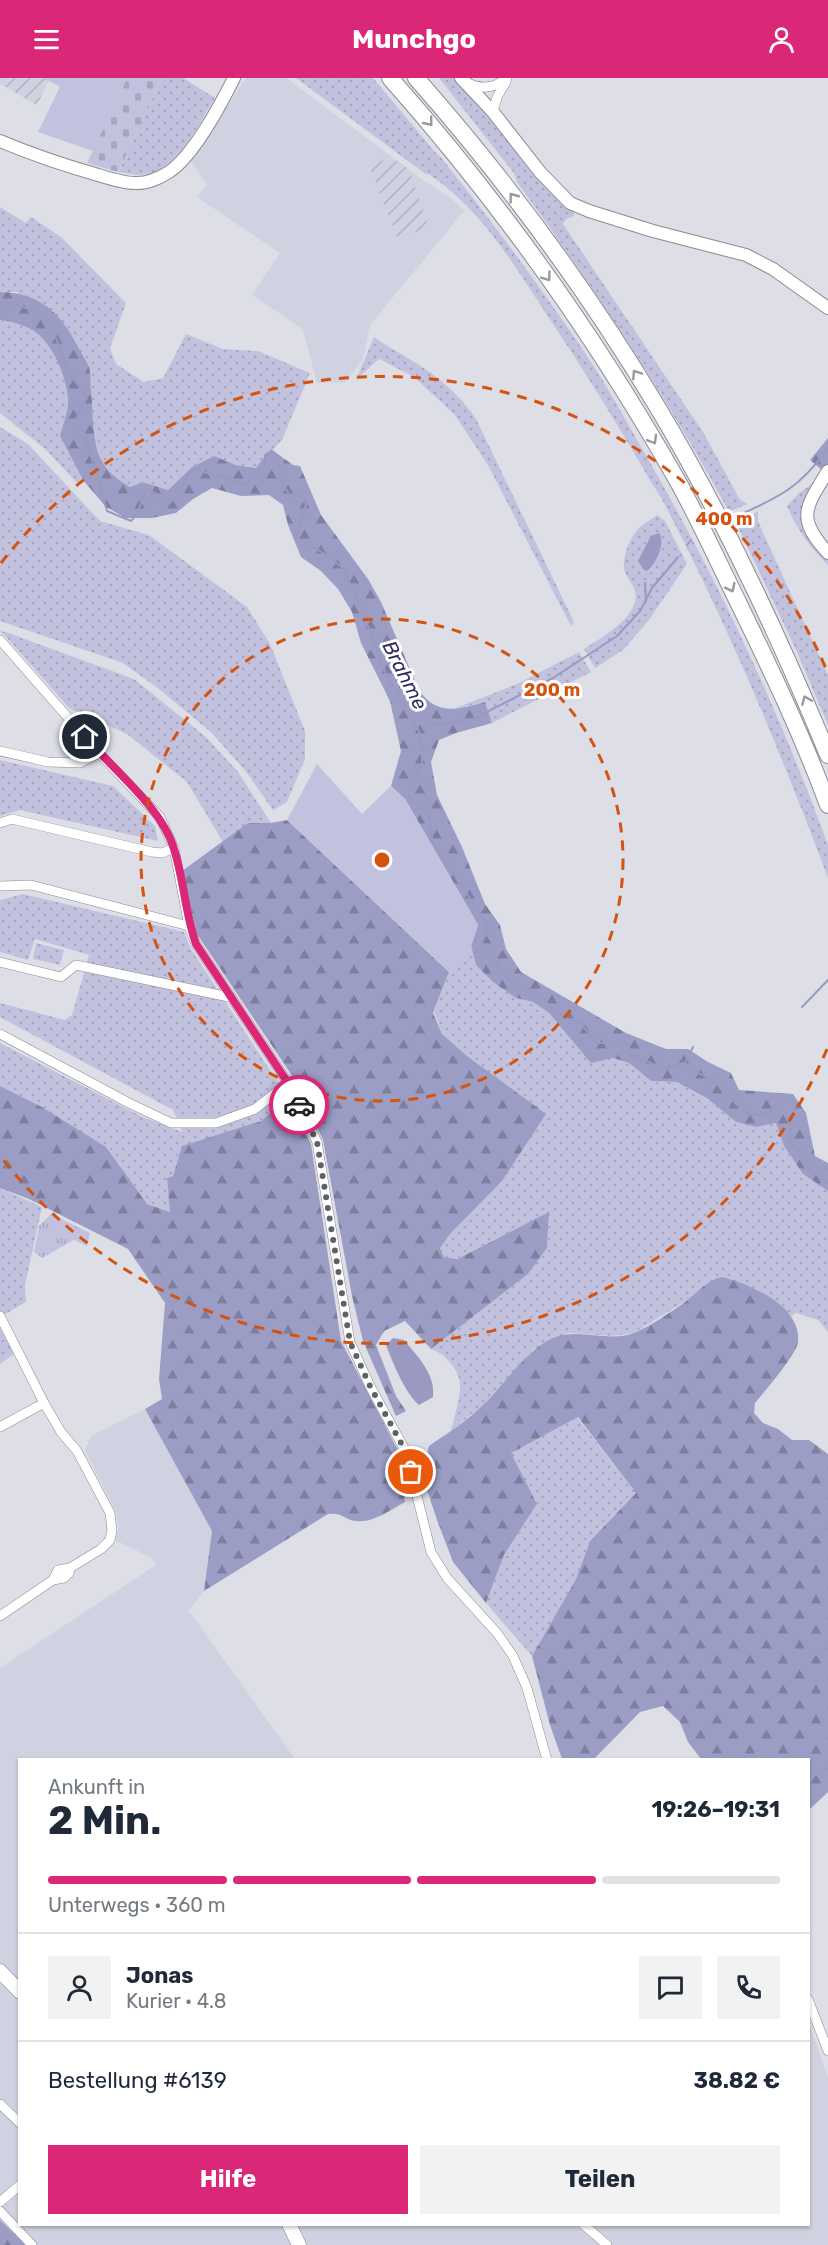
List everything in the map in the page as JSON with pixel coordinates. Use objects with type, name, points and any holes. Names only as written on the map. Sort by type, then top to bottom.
[{"type":"highway","points":[[390,78],[427,120],[503,216],[572,311],[633,406],[701,525],[788,706],[828,805]]},
{"type":"highway","points":[[416,78],[481,155],[568,271],[658,408],[727,532],[776,634],[828,754]]},
{"type":"main road","points":[[0,1971],[18,1990]]},
{"type":"main road","points":[[280,2226],[289,2245]]},
{"type":"main road","points":[[290,2226],[299,2245]]},
{"type":"street","points":[[0,141],[72,168],[121,182],[138,184],[159,178],[171,171],[182,160],[224,99],[234,78]]},
{"type":"street","points":[[463,80],[474,86],[487,87],[499,85],[508,78]]},
{"type":"street","points":[[493,112],[497,97],[508,78]]},
{"type":"street","points":[[463,80],[493,112],[540,172],[570,203],[652,231],[746,255],[773,269],[828,308]]},
{"type":"street","points":[[828,471],[811,498],[807,515],[808,525],[813,535],[828,553]]},
{"type":"street","points":[[0,640],[99,753],[160,817],[174,848],[189,926],[196,944],[288,1083],[317,1142],[350,1342],[370,1386],[406,1452],[431,1552],[447,1578],[497,1633],[513,1656],[527,1688],[546,1758]]},
{"type":"street","points":[[0,751],[48,762],[80,763],[99,753]]},
{"type":"street","points":[[0,823],[12,819],[152,852],[162,853],[174,848]]},
{"type":"street","points":[[0,886],[30,885],[189,926]]},
{"type":"street","points":[[0,962],[61,977],[76,965],[230,997]]},
{"type":"street","points":[[0,1034],[171,1123],[216,1124],[255,1109],[288,1083]]},
{"type":"street","points":[[0,1316],[44,1403],[61,1432],[76,1451],[110,1513],[112,1530],[110,1540],[101,1549],[70,1568],[64,1578],[52,1580],[0,1616]]},
{"type":"street","points":[[0,1427],[44,1403]]},
{"type":"street","points":[[810,2004],[828,2051]]},
{"type":"street","points":[[0,2104],[18,2121]]},
{"type":"street","points":[[0,2202],[18,2187]]},
{"type":"street","points":[[0,2211],[32,2245]]},
{"type":"street","points":[[585,2226],[607,2245]]},
{"type":"shaded area","points":[[0,78],[49,80],[37,105],[0,84]]},
{"type":"shaded area","points":[[246,78],[286,78],[423,180],[450,197],[464,211],[370,325],[363,359],[345,382],[317,383],[303,329],[252,295],[280,253],[197,197],[207,185],[191,161]]},
{"type":"shaded area","points":[[391,157],[409,169],[429,227],[398,239],[369,166]]},
{"type":"shaded area","points":[[659,533],[661,548],[657,559],[647,571],[644,570],[638,561],[651,536]]},
{"type":"shaded area","points":[[393,1338],[404,1340],[429,1373],[433,1397],[419,1405],[404,1385],[386,1345]]},
{"type":"shaded area","points":[[145,1409],[212,1531],[204,1591],[189,1611],[294,1758],[18,1758],[18,2226],[810,2226],[810,2027],[828,2077],[828,2245],[26,2245],[0,2220],[0,1668],[156,1565],[152,1558],[115,1540],[119,1527],[116,1512],[85,1450],[91,1436]]},
{"type":"green space","points":[[44,78],[127,78],[93,151],[38,132],[60,87]]},
{"type":"green space","points":[[127,78],[162,78],[118,172],[87,163]]},
{"type":"green space","points":[[162,78],[183,78],[215,98],[185,146],[166,166],[142,175],[118,172]]},
{"type":"green space","points":[[296,78],[373,78],[440,158],[435,150],[476,203],[536,283],[593,365],[699,552],[768,696],[828,845],[828,878],[754,692],[691,556],[665,505],[597,392],[523,278],[480,220],[446,187]]},
{"type":"green space","points":[[439,78],[456,78],[574,211],[574,216],[566,219],[563,224],[703,432],[740,500],[748,504],[728,510],[680,425],[601,302],[517,182],[514,173]]},
{"type":"green space","points":[[0,207],[26,223],[31,217],[61,237],[126,303],[110,348],[116,364],[144,382],[163,378],[186,334],[223,349],[258,351],[310,373],[282,440],[256,468],[236,465],[214,457],[192,467],[168,490],[143,482],[130,487],[117,480],[103,462],[93,437],[92,405],[17,292],[0,292]]},
{"type":"green space","points":[[0,292],[14,293],[37,300],[64,324],[89,367],[94,433],[100,457],[116,478],[130,487],[143,482],[168,490],[192,467],[214,456],[236,465],[256,468],[271,449],[293,465],[300,466],[321,515],[368,579],[381,602],[419,690],[426,699],[441,708],[449,709],[485,702],[492,723],[439,740],[431,762],[437,795],[462,847],[485,904],[500,925],[506,949],[521,972],[626,1033],[666,1049],[688,1049],[731,1073],[739,1090],[793,1094],[806,1113],[815,1156],[828,1163],[828,1191],[803,1174],[784,1146],[776,1123],[756,1127],[736,1122],[708,1099],[677,1082],[651,1081],[629,1063],[613,1058],[591,1063],[549,1013],[533,1002],[516,998],[493,982],[476,965],[471,946],[478,925],[405,799],[391,786],[401,751],[390,701],[361,643],[352,612],[338,589],[321,571],[301,557],[288,525],[283,505],[269,495],[241,496],[212,488],[193,499],[176,513],[152,518],[126,518],[106,507],[83,480],[60,436],[68,399],[55,356],[45,341],[31,329],[0,320]]},
{"type":"green space","points":[[0,320],[31,329],[45,341],[59,364],[68,399],[60,436],[83,480],[78,484],[44,448],[0,413]]},
{"type":"green space","points":[[374,337],[440,380],[463,402],[476,419],[574,622],[571,626],[489,467],[455,415],[414,377],[379,359],[356,380]]},
{"type":"green space","points":[[0,427],[28,444],[100,521],[149,535],[247,607],[270,644],[305,731],[305,759],[287,802],[273,810],[247,773],[212,733],[159,689],[123,663],[0,621]]},
{"type":"green space","points":[[828,438],[828,475],[810,460]]},
{"type":"green space","points":[[820,478],[806,503],[802,521],[809,537],[828,558],[828,565],[804,537],[787,506],[798,494]]},
{"type":"green space","points":[[758,511],[758,521],[828,675],[828,725],[797,652],[737,524]]},
{"type":"green space","points":[[657,515],[665,521],[687,564],[649,620],[623,650],[595,668],[584,649],[613,629],[631,610],[636,594],[625,572],[625,556],[638,529]]},
{"type":"green space","points":[[0,630],[134,679],[206,737],[238,772],[271,823],[248,824],[223,842],[187,782],[127,734],[69,708]]},
{"type":"green space","points":[[579,652],[591,672],[492,723],[485,702],[453,709],[517,684]]},
{"type":"green space","points":[[0,760],[113,786],[155,826],[158,841],[20,810],[0,816]]},
{"type":"green space","points":[[317,764],[362,814],[391,786],[405,799],[478,925],[471,946],[449,972],[287,820]]},
{"type":"green space","points":[[287,820],[449,972],[433,1013],[442,1034],[467,1056],[546,1114],[502,1181],[451,1233],[440,1248],[444,1257],[457,1259],[549,1212],[547,1248],[528,1274],[431,1349],[405,1321],[384,1331],[376,1345],[396,1396],[406,1411],[396,1416],[363,1341],[352,1296],[323,1140],[295,1080],[197,934],[182,871],[248,823]]},
{"type":"green space","points":[[23,894],[184,932],[191,949],[288,1098],[261,1121],[182,1147],[173,1176],[167,1178],[171,1212],[147,1204],[42,1107],[0,1086],[0,1043],[143,1117],[182,1132],[173,1110],[0,1017],[0,1003],[65,1020],[72,1015],[89,955],[35,939],[28,960],[0,952],[0,900]]},
{"type":"green space","points":[[36,943],[64,950],[60,965],[33,959]]},
{"type":"green space","points":[[471,946],[476,965],[516,998],[533,1002],[556,1021],[613,1058],[629,1063],[651,1081],[677,1082],[709,1100],[736,1122],[756,1127],[776,1123],[784,1146],[803,1174],[828,1191],[828,1332],[818,1320],[796,1313],[792,1316],[758,1290],[746,1285],[684,1302],[634,1333],[614,1336],[568,1333],[534,1349],[483,1405],[451,1431],[459,1395],[459,1378],[450,1362],[431,1349],[528,1274],[547,1248],[549,1213],[456,1259],[444,1257],[440,1248],[451,1233],[467,1056],[442,1034],[434,1012],[449,972]]},
{"type":"green space","points":[[0,1086],[42,1107],[106,1147],[147,1204],[170,1212],[167,1178],[173,1176],[182,1146],[261,1121],[288,1098],[311,1144],[341,1341],[401,1456],[399,1464],[405,1502],[382,1515],[363,1521],[328,1514],[204,1591],[212,1531],[145,1409],[162,1399],[159,1379],[165,1303],[128,1249],[29,1199],[0,1188]]},
{"type":"green space","points":[[0,1188],[42,1207],[25,1285],[26,1302],[0,1317]]},
{"type":"green space","points":[[51,1214],[90,1233],[87,1246],[74,1240],[42,1258],[34,1252],[39,1226]]},
{"type":"green space","points":[[722,1277],[733,1280],[759,1291],[783,1307],[792,1318],[797,1329],[796,1348],[780,1373],[755,1403],[754,1413],[763,1423],[778,1429],[792,1440],[809,1440],[828,1454],[828,1792],[810,1809],[810,1758],[700,1758],[688,1742],[680,1722],[663,1706],[640,1712],[595,1758],[562,1758],[550,1725],[532,1656],[576,1579],[590,1541],[636,1493],[578,1417],[511,1453],[537,1504],[504,1555],[486,1603],[453,1562],[422,1475],[429,1446],[478,1410],[543,1343],[563,1335],[624,1336],[634,1333],[673,1310]]},
{"type":"green space","points":[[0,1328],[14,1354],[0,1364]]},
{"type":"green space","points":[[577,1417],[636,1493],[590,1541],[576,1579],[532,1656],[486,1603],[504,1555],[537,1504],[510,1453]]},
{"type":"green space","points":[[0,2220],[26,2245],[0,2245]]},
{"type":"waterway","name":"Brahme","points":[[0,304],[4,300],[31,310],[49,320],[70,375],[87,395],[75,421],[74,436],[86,439],[107,511],[131,521],[138,512],[148,489],[170,503],[178,495],[193,469],[245,485],[264,467],[265,455],[274,452],[279,463],[280,478],[289,494],[300,496],[306,505],[296,537],[343,568],[362,610],[386,674],[419,731],[422,763],[409,791],[410,799],[425,811],[429,819],[433,843],[489,927],[482,942],[508,980],[542,996],[552,1009],[567,1019],[581,1023],[596,1043],[628,1043],[630,1054],[661,1070],[684,1063],[712,1080],[733,1102],[752,1114],[764,1114],[788,1100],[793,1100],[795,1105],[790,1126],[791,1142],[802,1155],[809,1169],[828,1183]]},
{"type":"waterway","points":[[735,517],[764,504],[797,483],[828,448]]},
{"type":"waterway","points":[[687,545],[691,540]]},
{"type":"waterway","points":[[409,714],[428,723],[448,724],[475,718],[553,678],[617,636],[640,611],[652,588],[678,557]]},
{"type":"waterway","points":[[645,583],[646,601]]},
{"type":"waterway","points":[[802,1007],[828,980]]},
{"type":"waterway","points":[[685,1063],[693,1047]]},
{"type":"way so far","points":[[299,1105],[317,1142],[350,1342],[370,1386],[406,1452],[411,1472]]},
{"type":"route","points":[[85,737],[160,817],[174,848],[189,926],[196,944],[288,1083],[299,1105]]}]
